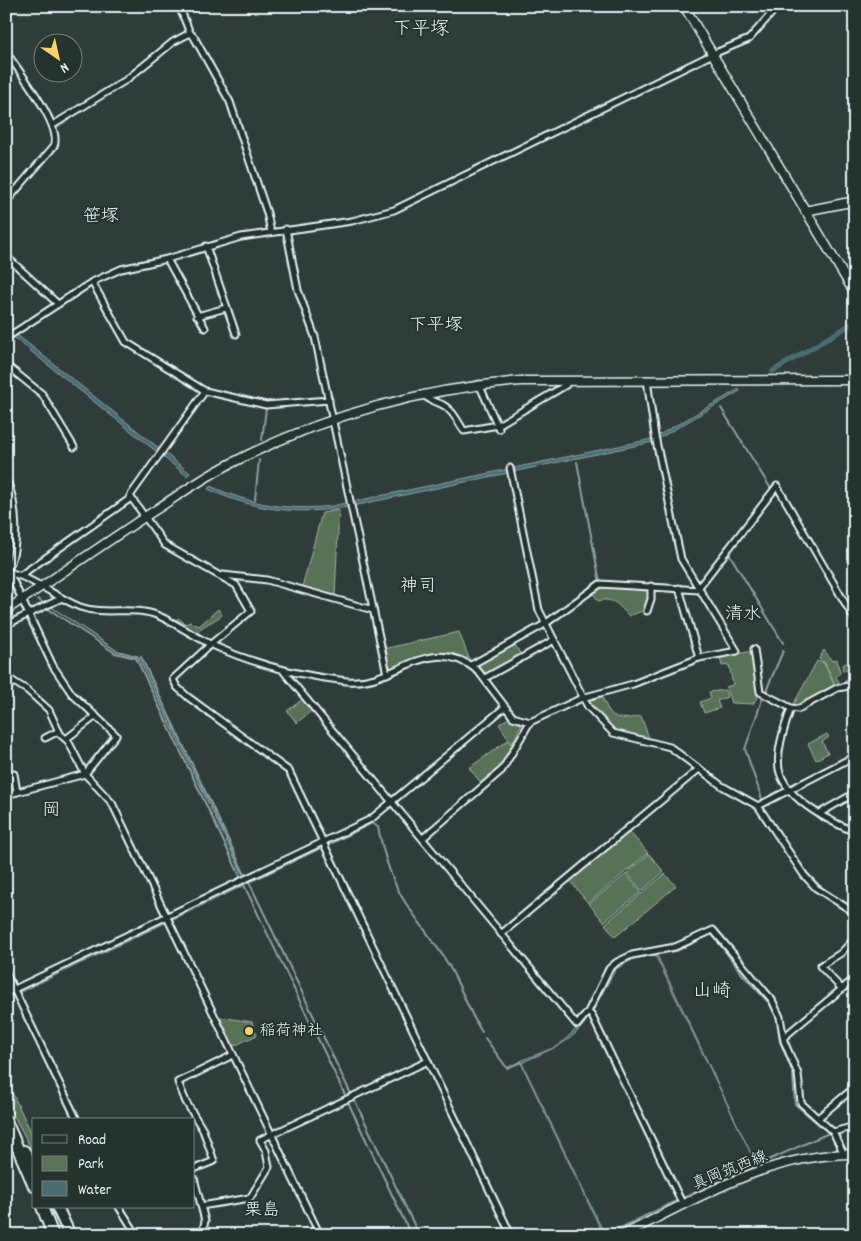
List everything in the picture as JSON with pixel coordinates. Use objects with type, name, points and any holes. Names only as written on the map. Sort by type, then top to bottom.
[{"type":"highway","points":[[6,1122],[32,1163]]},
{"type":"highway","points":[[6,1122],[32,1181]]},
{"type":"highway","points":[[42,1208],[51,1232]]},
{"type":"highway","points":[[57,1208],[70,1235]]},
{"type":"street","points":[[179,6],[190,27],[190,33],[230,102],[267,213],[271,232]]},
{"type":"street","points":[[684,6],[855,294]]},
{"type":"street","points":[[10,335],[92,282],[120,269],[168,259],[206,246],[271,232],[352,222],[394,210],[713,54],[749,39],[778,6]]},
{"type":"street","points":[[53,125],[126,80],[173,42],[190,33]]},
{"type":"street","points":[[6,52],[53,125],[57,140],[6,202]]},
{"type":"street","points":[[805,211],[855,201]]},
{"type":"street","points":[[286,229],[298,290],[315,337],[387,674]]},
{"type":"street","points":[[206,246],[236,334]]},
{"type":"street","points":[[6,256],[58,304]]},
{"type":"street","points":[[168,259],[205,328]]},
{"type":"street","points":[[92,282],[126,342],[206,391],[266,406],[329,400]]},
{"type":"street","points":[[197,316],[226,308]]},
{"type":"street","points":[[6,365],[42,394],[74,447]]},
{"type":"street","points":[[423,838],[502,770],[530,722],[582,698],[633,684],[699,658],[737,651],[681,559],[656,443],[647,380]]},
{"type":"street","points":[[6,610],[146,516],[228,465],[281,439],[332,419],[383,403],[479,384],[538,381],[855,380]]},
{"type":"street","points":[[479,384],[498,427]]},
{"type":"street","points":[[424,395],[427,399],[444,405],[453,413],[464,431],[498,427],[566,385]]},
{"type":"street","points":[[21,575],[131,498],[130,496],[206,391]]},
{"type":"street","points":[[510,468],[539,610],[582,698],[613,733],[670,747],[722,786],[758,806],[804,875],[816,888],[855,912]]},
{"type":"street","points":[[6,478],[14,494],[16,511],[9,572],[53,666],[72,694],[116,735],[85,774],[6,795]]},
{"type":"street","points":[[700,589],[776,486],[855,620]]},
{"type":"street","points":[[131,498],[146,516],[165,546],[220,575],[236,586],[251,611],[173,679],[177,687],[289,771],[512,1235]]},
{"type":"street","points":[[9,572],[43,585],[62,598],[81,607],[102,611],[133,610],[157,616],[211,644],[251,661],[283,671],[313,677],[358,682],[373,680],[425,657],[438,655],[471,665],[485,678],[513,717],[530,722]]},
{"type":"street","points":[[220,575],[267,580],[373,610]]},
{"type":"street","points":[[471,665],[545,624],[600,584],[700,589]]},
{"type":"street","points":[[647,611],[651,599],[651,586]]},
{"type":"street","points":[[679,588],[699,658]]},
{"type":"street","points":[[6,625],[62,598]]},
{"type":"street","points":[[485,678],[554,640]]},
{"type":"street","points":[[754,649],[760,692],[791,708],[798,709],[806,706],[837,688],[854,688]]},
{"type":"street","points":[[283,671],[578,1025],[588,1012],[609,969],[617,962],[632,955],[675,947],[713,930],[772,1000],[780,1017],[784,1041],[798,1074],[801,1103],[833,1132],[844,1154]]},
{"type":"street","points":[[6,677],[27,690],[48,710],[85,774],[112,803],[320,1235]]},
{"type":"street","points":[[6,688],[14,682]]},
{"type":"street","points":[[6,993],[16,992],[168,920],[371,819],[505,707]]},
{"type":"street","points":[[791,708],[779,756],[780,770],[792,790],[804,804],[855,832]]},
{"type":"street","points":[[66,739],[96,716]]},
{"type":"street","points":[[45,738],[59,731]]},
{"type":"street","points":[[758,806],[855,756]]},
{"type":"street","points":[[501,934],[699,769]]},
{"type":"street","points":[[14,774],[17,792]]},
{"type":"street","points":[[820,813],[855,793]]},
{"type":"street","points":[[842,989],[820,966],[841,953],[855,938]]},
{"type":"street","points":[[6,973],[76,1118]]},
{"type":"street","points":[[784,1037],[855,978]]},
{"type":"street","points":[[588,1012],[592,1016],[683,1205]]},
{"type":"street","points":[[195,1168],[214,1161],[203,1130],[186,1102],[178,1082],[233,1055]]},
{"type":"street","points":[[201,1206],[250,1198],[269,1167],[266,1151],[260,1140],[428,1061]]},
{"type":"street","points":[[818,1118],[855,1087]]},
{"type":"street","points":[[833,1132],[855,1126]]},
{"type":"street","name":"真岡筑西線","points":[[622,1235],[756,1172],[802,1159],[855,1154]]},
{"type":"street","points":[[195,1182],[204,1221],[200,1234]]},
{"type":"street","points":[[120,1208],[137,1235]]},
{"type":"green space","points":[[339,510],[335,596],[302,587],[322,513]]},
{"type":"green space","points":[[603,588],[649,590],[649,600],[645,610],[629,616],[612,601],[598,601],[593,593]]},
{"type":"green space","points":[[218,609],[222,615],[202,627],[197,633],[175,621],[178,618],[186,624],[190,622],[199,626]]},
{"type":"green space","points":[[459,632],[470,661],[448,655],[434,654],[412,659],[391,669],[383,649]]},
{"type":"green space","points":[[515,645],[521,655],[487,675],[478,665]]},
{"type":"green space","points":[[824,650],[832,661],[837,659],[840,673],[836,677],[840,684],[853,676],[848,670],[842,671],[843,665],[846,663],[855,669],[855,683],[836,686],[825,663],[819,659]]},
{"type":"green space","points":[[752,652],[759,694],[753,704],[731,703],[726,687],[733,685],[729,665],[722,666],[720,658]]},
{"type":"green space","points":[[817,661],[824,663],[835,687],[798,707],[792,707]]},
{"type":"green space","points":[[725,690],[727,697],[717,701],[720,708],[704,713],[700,702],[711,698],[709,692]]},
{"type":"green space","points":[[602,696],[609,710],[616,717],[641,716],[649,738],[617,732],[589,701]]},
{"type":"green space","points":[[303,699],[312,710],[297,723],[287,711]]},
{"type":"green space","points":[[510,717],[522,723],[512,744],[499,724]]},
{"type":"green space","points":[[827,734],[829,737],[822,742],[828,753],[816,760],[808,744]]},
{"type":"green space","points":[[508,740],[514,748],[505,765],[482,784],[469,768]]},
{"type":"green space","points":[[629,831],[648,853],[588,903],[570,881]]},
{"type":"green space","points":[[649,854],[664,872],[642,891],[627,873]]},
{"type":"green space","points":[[626,874],[641,892],[604,922],[589,904]]},
{"type":"green space","points":[[665,874],[676,886],[615,937],[605,924]]},
{"type":"green space","points":[[220,1017],[252,1022],[257,1035],[234,1046]]},
{"type":"green space","points":[[6,1080],[32,1134],[32,1150],[6,1101]]},
{"type":"water","points":[[6,326],[190,473],[187,476],[13,337],[6,331]]},
{"type":"water","points":[[739,389],[740,391],[653,442],[348,507],[312,511],[277,509],[242,502],[208,489],[210,486],[254,502],[269,505],[300,508],[332,506],[652,439]]},
{"type":"water","points":[[50,606],[116,650],[138,656],[244,877],[138,657],[116,651]]},
{"type":"water","points":[[245,883],[245,885],[6,999],[6,997]]},
{"type":"water","points":[[713,934],[678,951],[657,955],[756,1164],[655,955],[634,959],[616,969],[593,1010],[612,972],[620,964],[634,957],[677,950]]},
{"type":"water","points":[[588,1018],[575,1034],[559,1045]]},
{"type":"water","points":[[556,1047],[522,1063],[603,1234],[520,1061]]},
{"type":"waterway","points":[[773,371],[855,322]]},
{"type":"waterway","points":[[262,440],[266,408]]},
{"type":"waterway","points":[[721,408],[771,489],[743,526]]},
{"type":"waterway","points":[[255,500],[259,460]]},
{"type":"waterway","points":[[577,462],[600,582],[625,582]]},
{"type":"waterway","points":[[730,555],[783,643]]},
{"type":"waterway","points":[[6,598],[15,592]]},
{"type":"waterway","points":[[38,599],[43,603]]},
{"type":"waterway","points":[[47,608],[115,653],[136,658],[241,878]]},
{"type":"waterway","points":[[766,691],[783,651]]},
{"type":"waterway","points":[[141,657],[245,875]]},
{"type":"waterway","points":[[763,697],[745,749],[763,802]]},
{"type":"waterway","points":[[763,808],[808,874],[821,887],[855,909]]},
{"type":"waterway","points":[[328,845],[372,823],[378,827],[382,846],[395,884],[405,902],[448,964],[482,1032]]},
{"type":"waterway","points":[[323,847],[249,882],[351,1094]]},
{"type":"waterway","points":[[244,885],[346,1097]]},
{"type":"waterway","points":[[712,934],[742,974],[771,1005]]},
{"type":"waterway","points":[[683,1198],[829,1133],[795,1104],[793,1074],[780,1041],[776,1013]]},
{"type":"waterway","points":[[485,1038],[507,1068],[521,1062]]},
{"type":"waterway","points":[[354,1099],[419,1235]]},
{"type":"waterway","points":[[348,1102],[411,1235]]},
{"type":"waterway","points":[[606,1235],[678,1200]]},
{"type":"place","name":"稲荷神社","points":[[249,1031]]},
{"type":"district","name":"下平塚","points":[[421,30]]},
{"type":"district","name":"笹塚","points":[[101,217]]},
{"type":"district","name":"下平塚","points":[[436,326]]},
{"type":"district","name":"神司","points":[[418,587]]},
{"type":"district","name":"清水","points":[[743,615]]},
{"type":"district","name":"岡","points":[[51,811]]},
{"type":"district","name":"山崎","points":[[712,992]]},
{"type":"district","name":"栗島","points":[[262,1211]]}]
